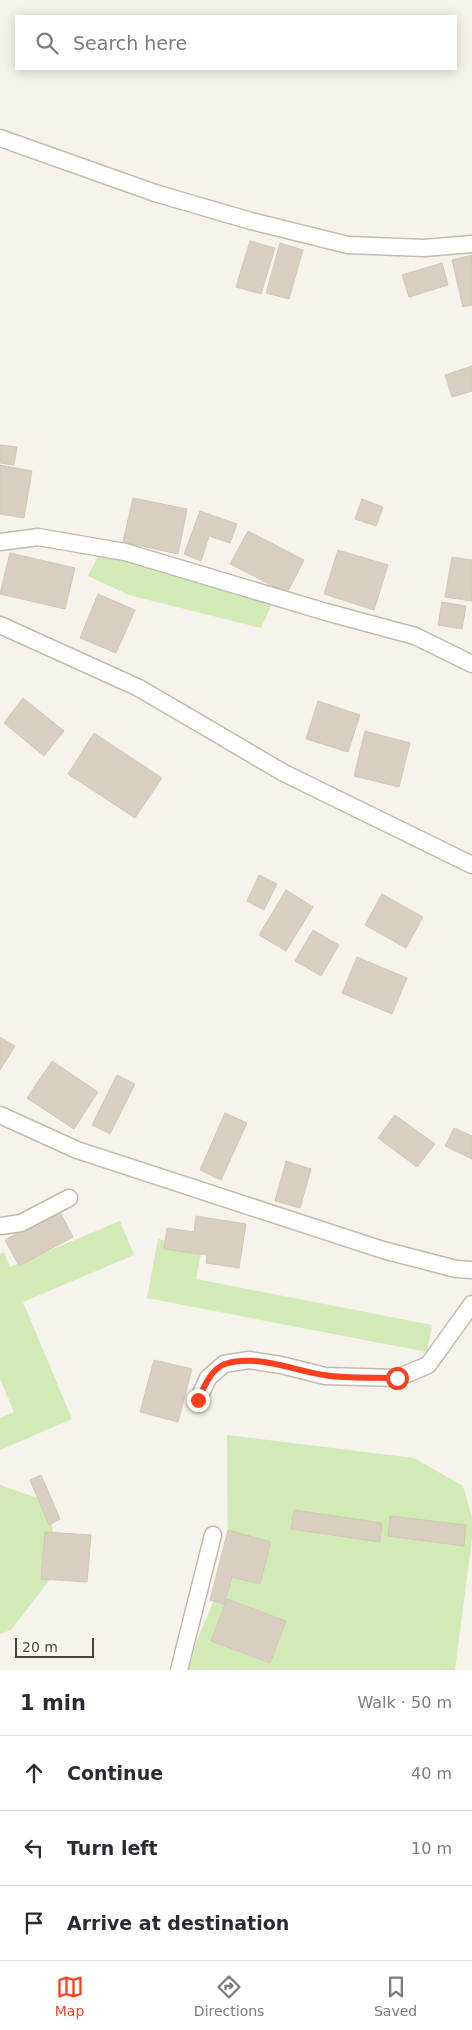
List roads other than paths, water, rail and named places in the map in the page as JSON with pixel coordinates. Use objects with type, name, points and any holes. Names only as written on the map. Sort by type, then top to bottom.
[{"type":"lane","points":[[0,138],[155,193],[251,221],[348,245],[424,248],[472,244]]},
{"type":"lane","points":[[0,542],[38,537],[125,552],[326,612],[415,636],[472,664]]},
{"type":"lane","points":[[0,625],[139,688],[284,773],[472,865]]},
{"type":"lane","points":[[0,1115],[86,1154],[383,1250],[456,1269],[472,1270]]},
{"type":"lane","points":[[0,1226],[21,1223],[69,1198]]},
{"type":"lane","points":[[198,1400],[208,1378],[224,1364],[249,1360],[281,1365],[325,1376],[397,1378],[428,1365],[472,1304]]},
{"type":"lane","points":[[179,1670],[213,1536]]}]
